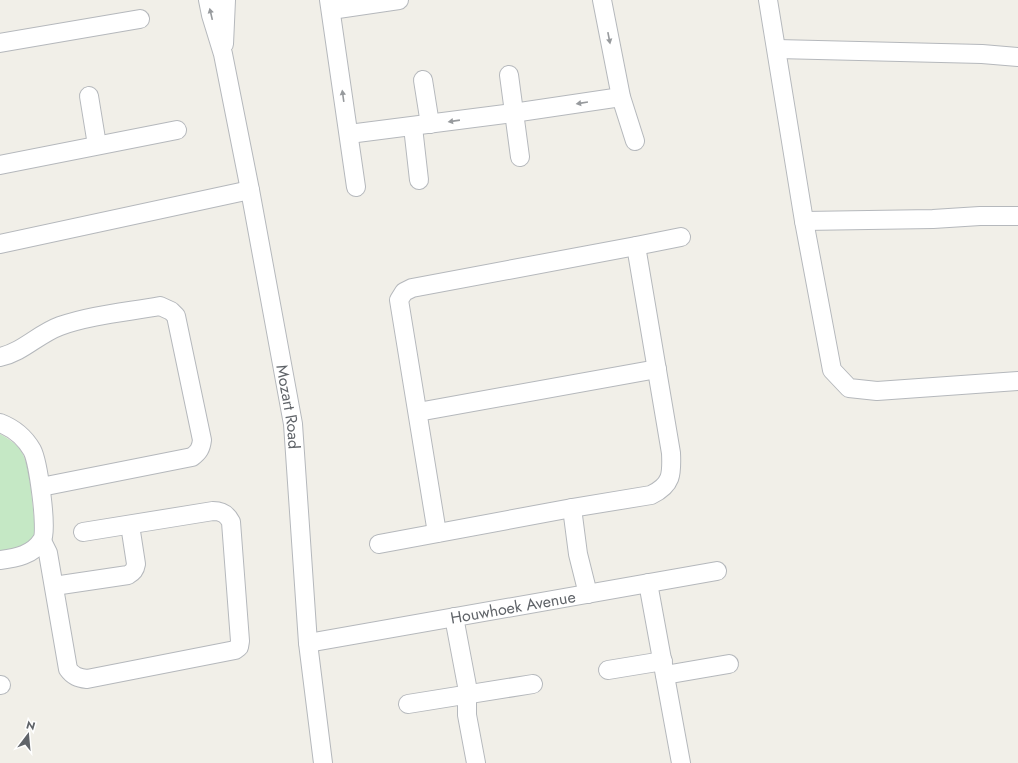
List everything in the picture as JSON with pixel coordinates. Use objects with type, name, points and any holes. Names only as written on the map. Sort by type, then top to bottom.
[{"type":"street","name":"Mozart Road","points":[[208,0],[223,54],[250,190],[293,424],[308,643],[323,763]]},
{"type":"street","name":"Mozart Road","points":[[223,54],[226,0]]},
{"type":"street","points":[[356,187],[330,5],[399,0]]},
{"type":"street","points":[[602,0],[621,97],[636,141]]},
{"type":"street","points":[[768,0],[804,221],[832,370],[849,388],[877,391],[1018,381]]},
{"type":"street","points":[[0,43],[140,19]]},
{"type":"street","points":[[777,49],[982,54],[1018,57]]},
{"type":"street","points":[[509,76],[520,157]]},
{"type":"street","points":[[419,180],[423,80]]},
{"type":"street","points":[[88,96],[97,146]]},
{"type":"street","points":[[349,134],[513,113],[621,97]]},
{"type":"street","points":[[0,165],[177,130]]},
{"type":"street","points":[[0,244],[250,190]]},
{"type":"street","points":[[804,221],[933,220],[980,216],[1018,216]]},
{"type":"street","points":[[437,533],[399,300],[404,292],[412,288],[681,237]]},
{"type":"street","points":[[379,544],[572,508],[651,495],[661,491],[668,481],[672,470],[671,453],[636,246]]},
{"type":"street","points":[[0,357],[20,350],[58,327],[77,321],[160,306],[171,311],[176,316],[202,440],[201,448],[198,453],[192,456],[41,487]]},
{"type":"street","points":[[418,412],[656,369]]},
{"type":"street","points":[[0,423],[11,428],[33,451],[41,487],[44,520],[44,536],[36,548],[21,557],[0,560]]},
{"type":"street","points":[[572,508],[578,554],[588,594]]},
{"type":"street","points":[[42,541],[48,553],[68,669],[78,678],[87,679],[235,650],[237,648],[240,641],[231,522],[229,517],[220,511],[213,511],[83,532]]},
{"type":"street","points":[[54,586],[128,575],[132,572],[135,569],[136,564],[130,524]]},
{"type":"street","name":"Houwhoek Avenue","points":[[308,643],[717,571]]},
{"type":"street","points":[[648,583],[680,763]]},
{"type":"street","points":[[454,617],[467,686],[467,715],[476,763]]},
{"type":"street","points":[[608,670],[728,664]]},
{"type":"street","points":[[408,704],[533,684]]},
{"type":"green space","points":[[0,434],[17,446],[24,458],[31,489],[35,530],[33,541],[21,547],[0,551]]}]
